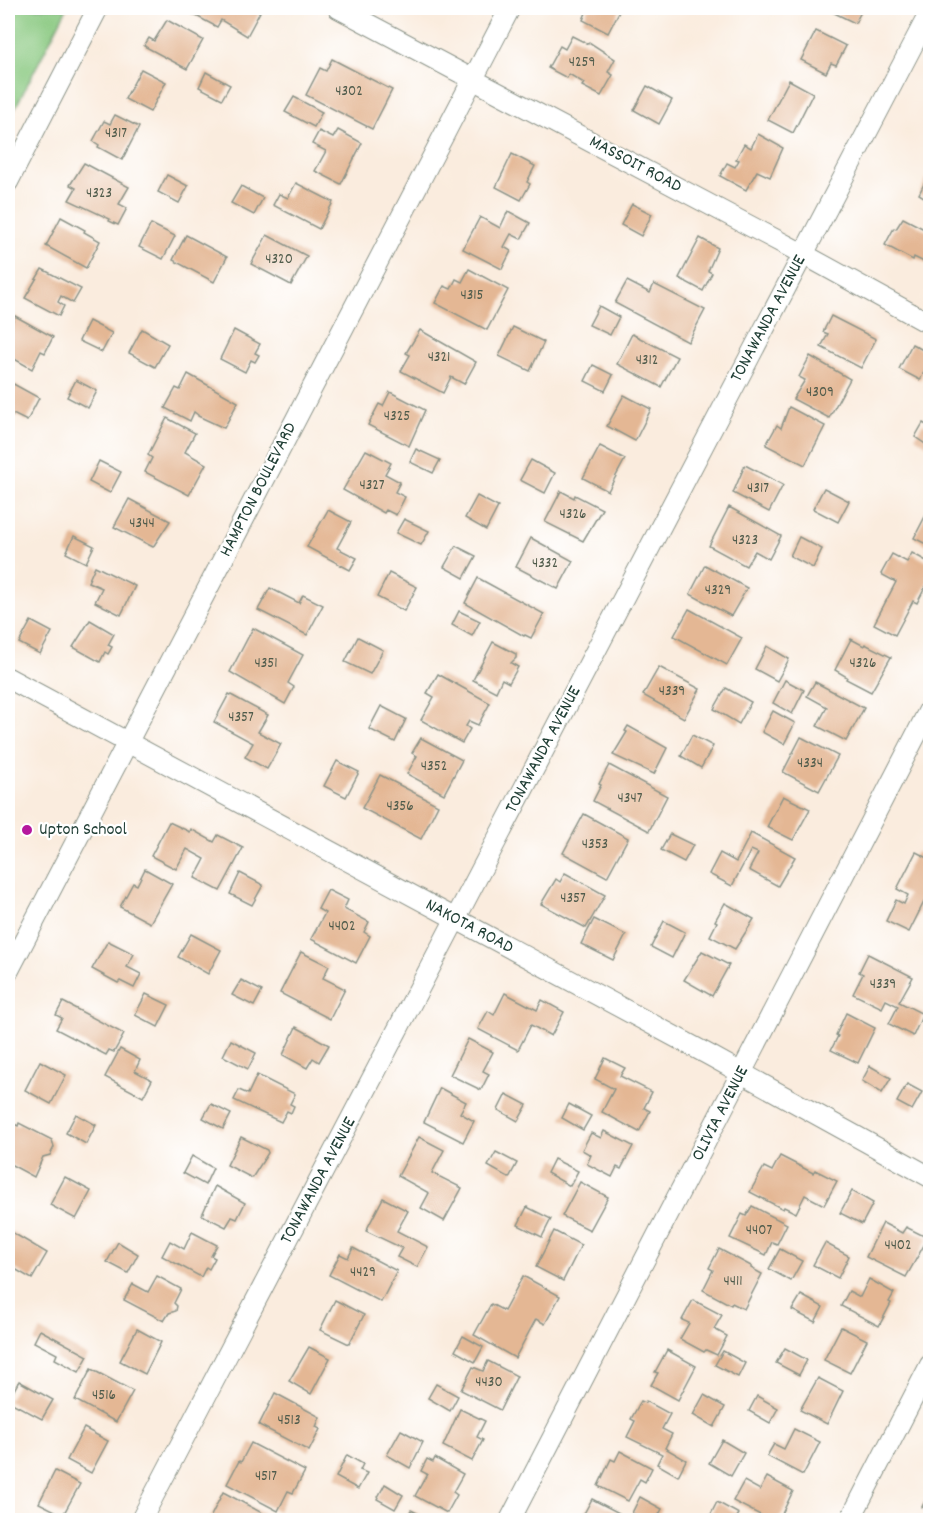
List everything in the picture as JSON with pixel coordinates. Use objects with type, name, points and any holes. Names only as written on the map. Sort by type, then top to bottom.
[{"type":"street","points":[[8,182],[98,8]]},
{"type":"street","name":"MASSOIT ROAD","points":[[338,8],[803,254],[930,324]]},
{"type":"street","name":"HAMPTON BOULEVARD","points":[[8,972],[510,8]]},
{"type":"street","name":"TONAWANDA AVENUE","points":[[141,1521],[930,12]]},
{"type":"street","name":"NAKOTA ROAD","points":[[8,678],[742,1073],[930,1177]]},
{"type":"street","name":"OLIVIA AVENUE","points":[[510,1521],[930,708]]},
{"type":"street","points":[[850,1521],[930,1365]]},
{"type":"green space","points":[[8,8],[67,8],[8,122]]},
{"type":"building","points":[[181,8],[250,8],[260,12],[247,36],[221,20],[217,27]]},
{"type":"building","points":[[588,8],[621,8],[608,33],[583,20]]},
{"type":"building","points":[[824,8],[863,8],[855,23]]},
{"type":"building","points":[[167,20],[203,40],[187,69],[144,46],[149,38],[154,41]]},
{"type":"building","points":[[816,31],[846,46],[836,65],[831,63],[826,73],[801,60]]},
{"type":"building","points":[[572,36],[588,44],[589,42],[615,59],[608,72],[613,75],[601,96],[582,86],[584,83],[569,74],[567,78],[548,68],[560,46],[565,49]]},
{"type":"building","points":[[332,59],[392,90],[372,129],[306,95],[320,68],[326,71]]},
{"type":"building","points":[[141,69],[166,82],[150,112],[125,99]]},
{"type":"building","points":[[206,72],[230,85],[222,99],[199,87]]},
{"type":"building","points":[[789,80],[813,93],[793,133],[768,120]]},
{"type":"building","points":[[647,86],[672,100],[659,124],[634,110]]},
{"type":"building","points":[[294,97],[322,112],[314,127],[285,112]]},
{"type":"building","points":[[115,115],[139,127],[122,160],[98,147],[99,145],[93,141],[104,121],[110,124]]},
{"type":"building","points":[[338,130],[362,143],[341,184],[315,171],[326,151],[312,144],[319,131],[333,138]]},
{"type":"building","points":[[758,134],[783,148],[770,177],[757,171],[746,190],[720,176],[727,163],[735,167],[739,160],[736,159],[744,144],[751,148]]},
{"type":"building","points":[[512,154],[535,166],[527,182],[530,184],[521,200],[496,187]]},
{"type":"building","points":[[84,163],[129,187],[119,204],[127,208],[118,225],[69,200],[76,188],[70,185]]},
{"type":"building","points":[[930,172],[930,201],[919,194]]},
{"type":"building","points":[[167,175],[188,186],[179,203],[158,192]]},
{"type":"building","points":[[296,183],[333,202],[319,229],[273,205],[279,194],[288,198]]},
{"type":"building","points":[[241,186],[263,198],[254,215],[231,203]]},
{"type":"building","points":[[632,204],[652,214],[641,236],[621,225]]},
{"type":"building","points":[[508,211],[530,223],[521,239],[511,234],[504,247],[511,251],[502,269],[463,249],[480,217],[500,228]]},
{"type":"building","points":[[61,217],[100,241],[86,268],[46,246]]},
{"type":"building","points":[[903,218],[930,232],[928,264],[914,257],[913,260],[885,245],[894,228],[896,229]]},
{"type":"building","points":[[151,224],[175,236],[163,259],[139,247]]},
{"type":"building","points":[[186,235],[227,257],[214,282],[173,260]]},
{"type":"building","points":[[267,235],[307,256],[291,285],[251,264]]},
{"type":"building","points":[[700,238],[718,248],[708,271],[712,273],[703,291],[679,278]]},
{"type":"building","points":[[42,269],[81,289],[73,303],[61,296],[58,302],[64,306],[59,316],[25,298]]},
{"type":"building","points":[[469,269],[508,290],[487,330],[435,303],[444,286],[451,289],[456,279],[462,282]]},
{"type":"building","points":[[627,281],[650,293],[654,284],[705,310],[688,342],[615,303]]},
{"type":"building","points":[[599,306],[619,317],[610,335],[589,325]]},
{"type":"building","points":[[15,316],[53,337],[45,353],[41,351],[32,369],[9,356],[8,353],[8,330]]},
{"type":"building","points":[[831,316],[876,339],[861,368],[821,347],[828,334],[823,332]]},
{"type":"building","points":[[89,321],[112,333],[102,352],[79,341]]},
{"type":"building","points":[[513,327],[544,342],[530,371],[499,356]]},
{"type":"building","points":[[142,329],[168,344],[155,367],[129,353]]},
{"type":"building","points":[[234,330],[260,344],[255,353],[259,355],[255,362],[251,360],[245,372],[220,359]]},
{"type":"building","points":[[420,330],[476,362],[464,384],[451,377],[443,393],[401,371],[410,355],[406,353]]},
{"type":"building","points":[[632,334],[677,357],[661,387],[617,364]]},
{"type":"building","points":[[912,344],[930,354],[930,360],[920,380],[899,369]]},
{"type":"building","points":[[810,356],[850,379],[829,418],[793,399],[805,380],[799,377]]},
{"type":"building","points":[[593,365],[613,375],[605,391],[585,381]]},
{"type":"building","points":[[188,374],[238,402],[224,428],[194,412],[190,421],[165,408],[176,388],[180,390]]},
{"type":"building","points":[[76,380],[97,391],[88,408],[67,397]]},
{"type":"building","points":[[8,381],[39,398],[27,421],[13,414],[8,425]]},
{"type":"building","points":[[390,392],[425,410],[409,446],[368,425],[379,404],[383,406]]},
{"type":"building","points":[[624,395],[651,409],[635,441],[607,426]]},
{"type":"building","points":[[789,407],[825,426],[805,465],[766,445],[777,425],[781,428]]},
{"type":"building","points":[[167,418],[195,433],[185,452],[206,464],[189,495],[145,472],[152,458],[148,455]]},
{"type":"building","points":[[923,423],[930,427],[930,447],[915,437]]},
{"type":"building","points":[[600,446],[625,459],[608,491],[583,478]]},
{"type":"building","points":[[416,449],[440,460],[433,473],[410,462]]},
{"type":"building","points":[[366,450],[391,463],[385,474],[400,482],[395,492],[405,497],[396,515],[386,510],[384,513],[343,490]]},
{"type":"building","points":[[531,460],[555,473],[545,493],[520,480]]},
{"type":"building","points":[[99,461],[121,472],[110,493],[89,482]]},
{"type":"building","points":[[745,465],[783,485],[769,512],[733,493]]},
{"type":"building","points":[[824,488],[849,501],[838,522],[813,509]]},
{"type":"building","points":[[561,491],[574,498],[575,495],[602,509],[583,541],[545,522]]},
{"type":"building","points":[[477,496],[498,507],[486,530],[465,518]]},
{"type":"building","points":[[129,499],[170,521],[153,547],[114,527]]},
{"type":"building","points":[[729,507],[781,536],[769,559],[755,551],[746,566],[709,546]]},
{"type":"building","points":[[930,507],[930,546],[914,538]]},
{"type":"building","points":[[328,510],[351,522],[337,548],[357,558],[350,570],[307,547]]},
{"type":"building","points":[[404,519],[429,531],[421,545],[396,533]]},
{"type":"building","points":[[74,536],[94,546],[86,563],[66,553]]},
{"type":"building","points":[[799,537],[822,549],[813,568],[790,556]]},
{"type":"building","points":[[531,538],[573,561],[558,589],[516,567]]},
{"type":"building","points":[[456,546],[476,556],[464,578],[444,567]]},
{"type":"building","points":[[912,553],[930,563],[930,578],[917,603],[913,601],[895,635],[874,624],[896,582],[881,574],[892,554],[907,562]]},
{"type":"building","points":[[705,565],[747,588],[731,616],[690,594]]},
{"type":"building","points":[[95,566],[135,586],[121,615],[95,602],[102,588],[88,582]]},
{"type":"building","points":[[389,573],[417,587],[404,611],[377,597]]},
{"type":"building","points":[[478,578],[544,614],[531,638],[465,603]]},
{"type":"building","points":[[270,588],[299,603],[303,595],[323,605],[307,635],[258,610]]},
{"type":"building","points":[[689,609],[742,638],[727,665],[674,636]]},
{"type":"building","points":[[459,611],[480,621],[472,636],[452,625]]},
{"type":"building","points":[[90,620],[114,634],[108,645],[112,647],[108,654],[105,652],[100,662],[73,647]]},
{"type":"building","points":[[31,621],[52,632],[40,654],[19,643]]},
{"type":"building","points":[[253,628],[303,655],[288,683],[294,687],[285,704],[230,672]]},
{"type":"building","points":[[358,637],[383,650],[370,674],[345,662]]},
{"type":"building","points":[[851,639],[891,657],[871,692],[846,679],[847,677],[835,670]]},
{"type":"building","points":[[493,642],[516,654],[516,658],[511,663],[518,667],[509,683],[502,679],[496,692],[473,680]]},
{"type":"building","points":[[767,646],[789,659],[777,681],[755,669]]},
{"type":"building","points":[[659,667],[700,689],[684,718],[643,695]]},
{"type":"building","points":[[438,674],[490,703],[478,725],[469,721],[466,726],[470,729],[462,743],[421,720],[434,697],[427,693]]},
{"type":"building","points":[[785,680],[804,690],[792,714],[773,703]]},
{"type":"building","points":[[815,682],[864,708],[846,741],[817,726],[827,707],[807,696]]},
{"type":"building","points":[[726,688],[751,702],[739,724],[714,709]]},
{"type":"building","points":[[229,694],[268,715],[258,732],[281,744],[267,769],[245,757],[253,743],[214,722]]},
{"type":"building","points":[[381,706],[406,719],[395,742],[369,729]]},
{"type":"building","points":[[773,711],[795,723],[784,744],[762,732]]},
{"type":"building","points":[[628,726],[667,748],[654,774],[613,755],[627,732],[625,731]]},
{"type":"building","points":[[692,735],[713,746],[701,768],[681,756]]},
{"type":"building","points":[[801,737],[838,756],[819,791],[783,772]]},
{"type":"building","points":[[421,738],[462,760],[444,794],[407,774],[417,756],[412,753]]},
{"type":"building","points":[[337,761],[359,772],[346,797],[324,786]]},
{"type":"building","points":[[609,765],[667,796],[649,831],[593,801]]},
{"type":"building","points":[[380,775],[438,805],[421,839],[362,808]]},
{"type":"building","points":[[783,796],[810,809],[793,840],[767,827]]},
{"type":"building","points":[[584,814],[628,838],[607,877],[563,853]]},
{"type":"building","points":[[169,822],[190,832],[191,829],[214,842],[218,835],[243,848],[220,891],[195,878],[205,859],[187,849],[176,869],[151,856]]},
{"type":"building","points":[[751,833],[795,857],[778,886],[749,870],[758,853],[751,850],[732,886],[709,874],[720,853],[736,862]]},
{"type":"building","points":[[670,834],[693,845],[684,862],[661,850]]},
{"type":"building","points":[[916,852],[930,859],[930,890],[909,932],[886,921],[896,900],[904,904],[908,895],[897,889]]},
{"type":"building","points":[[145,869],[172,884],[150,923],[120,907],[133,883],[137,885]]},
{"type":"building","points":[[240,873],[263,885],[252,905],[230,894]]},
{"type":"building","points":[[565,873],[605,895],[586,928],[541,904],[556,879],[560,882]]},
{"type":"building","points":[[328,890],[348,900],[344,909],[369,922],[364,932],[370,936],[356,963],[311,939],[325,913],[318,909]]},
{"type":"building","points":[[725,903],[754,919],[735,949],[710,936]]},
{"type":"building","points":[[594,919],[626,935],[613,960],[581,944]]},
{"type":"building","points":[[664,921],[685,932],[672,958],[651,947]]},
{"type":"building","points":[[191,934],[221,950],[208,974],[178,957]]},
{"type":"building","points":[[108,941],[134,954],[127,967],[141,974],[134,988],[120,981],[118,983],[92,969]]},
{"type":"building","points":[[702,951],[729,965],[712,996],[684,980]]},
{"type":"building","points":[[301,952],[329,966],[323,978],[345,989],[330,1019],[280,993]]},
{"type":"building","points":[[868,954],[913,977],[899,1002],[923,1014],[913,1036],[889,1024],[898,1006],[886,1000],[882,1008],[853,994],[863,974],[859,972]]},
{"type":"building","points":[[241,980],[262,991],[254,1006],[232,995]]},
{"type":"building","points":[[505,993],[537,1010],[542,1000],[564,1012],[551,1036],[531,1025],[518,1050],[478,1029],[488,1011],[494,1015]]},
{"type":"building","points":[[146,994],[169,1005],[158,1027],[135,1015]]},
{"type":"building","points":[[63,1002],[124,1034],[114,1052],[109,1050],[106,1055],[56,1029],[62,1018],[56,1015]]},
{"type":"building","points":[[846,1013],[875,1028],[858,1063],[831,1050]]},
{"type":"building","points":[[296,1027],[329,1045],[319,1062],[313,1058],[307,1068],[283,1055]]},
{"type":"building","points":[[468,1039],[493,1052],[483,1071],[489,1074],[481,1090],[450,1075]]},
{"type":"building","points":[[231,1040],[256,1053],[248,1069],[223,1056]]},
{"type":"building","points":[[120,1049],[140,1060],[135,1071],[152,1080],[143,1097],[105,1077]]},
{"type":"building","points":[[605,1058],[625,1068],[620,1076],[652,1092],[644,1108],[650,1111],[639,1132],[602,1112],[614,1089],[595,1079]]},
{"type":"building","points":[[40,1061],[66,1075],[51,1104],[25,1090]]},
{"type":"building","points":[[870,1066],[891,1078],[882,1093],[862,1081]]},
{"type":"building","points":[[257,1075],[295,1094],[290,1104],[294,1106],[291,1113],[287,1111],[281,1122],[234,1100],[239,1090],[248,1094]]},
{"type":"building","points":[[907,1084],[922,1092],[912,1110],[897,1102]]},
{"type":"building","points":[[440,1088],[466,1102],[460,1113],[474,1121],[463,1142],[424,1122]]},
{"type":"building","points":[[506,1094],[527,1105],[518,1121],[498,1110]]},
{"type":"building","points":[[211,1104],[231,1114],[223,1129],[203,1118]]},
{"type":"building","points":[[569,1104],[591,1116],[583,1130],[562,1118]]},
{"type":"building","points":[[76,1114],[96,1125],[86,1144],[66,1133]]},
{"type":"building","points":[[8,1121],[18,1126],[19,1123],[52,1140],[54,1147],[50,1155],[43,1157],[34,1177],[8,1163]]},
{"type":"building","points":[[604,1131],[633,1146],[621,1169],[617,1167],[612,1177],[587,1164],[591,1155],[582,1150],[591,1133],[601,1138]]},
{"type":"building","points":[[241,1137],[267,1150],[268,1153],[252,1178],[227,1165]]},
{"type":"building","points":[[419,1137],[444,1150],[432,1173],[462,1188],[444,1221],[421,1208],[429,1193],[398,1176]]},
{"type":"building","points":[[496,1152],[517,1163],[509,1178],[488,1166]]},
{"type":"building","points":[[192,1156],[213,1168],[205,1185],[183,1173]]},
{"type":"building","points":[[780,1156],[813,1173],[815,1170],[837,1181],[824,1205],[805,1195],[796,1213],[750,1192],[764,1167],[772,1171]]},
{"type":"building","points":[[554,1159],[578,1171],[570,1186],[547,1173]]},
{"type":"building","points":[[65,1177],[91,1191],[76,1219],[50,1205]]},
{"type":"building","points":[[580,1182],[608,1197],[590,1230],[562,1216]]},
{"type":"building","points":[[215,1186],[245,1203],[237,1219],[232,1217],[226,1227],[202,1215]]},
{"type":"building","points":[[852,1191],[873,1203],[862,1224],[840,1213]]},
{"type":"building","points":[[383,1198],[408,1211],[397,1231],[428,1247],[417,1267],[397,1257],[402,1248],[366,1231]]},
{"type":"building","points":[[752,1206],[787,1224],[777,1244],[772,1242],[766,1255],[730,1238],[742,1214],[746,1216]]},
{"type":"building","points":[[527,1207],[551,1219],[542,1237],[518,1225]]},
{"type":"building","points":[[883,1223],[902,1233],[906,1227],[928,1238],[906,1277],[866,1257]]},
{"type":"building","points":[[8,1230],[47,1253],[32,1279],[8,1265]]},
{"type":"building","points":[[554,1231],[581,1245],[563,1281],[536,1267]]},
{"type":"building","points":[[192,1232],[217,1245],[211,1256],[215,1258],[209,1269],[206,1267],[201,1277],[162,1256],[170,1241],[184,1249]]},
{"type":"building","points":[[118,1242],[138,1254],[128,1273],[107,1262]]},
{"type":"building","points":[[825,1243],[849,1256],[838,1278],[813,1265]]},
{"type":"building","points":[[353,1248],[397,1271],[381,1302],[329,1275],[340,1254],[348,1258]]},
{"type":"building","points":[[719,1249],[762,1274],[744,1309],[732,1303],[731,1305],[703,1290],[713,1270],[709,1268]]},
{"type":"building","points":[[780,1249],[802,1261],[791,1281],[769,1269]]},
{"type":"building","points":[[157,1276],[181,1289],[174,1303],[177,1306],[176,1311],[169,1313],[164,1321],[124,1300],[133,1284],[148,1292]]},
{"type":"building","points":[[523,1276],[560,1296],[545,1324],[536,1319],[515,1358],[474,1335],[491,1304],[504,1311]]},
{"type":"building","points":[[869,1279],[894,1293],[879,1326],[841,1306],[849,1291],[860,1297]]},
{"type":"building","points":[[801,1295],[823,1307],[815,1322],[792,1310]]},
{"type":"building","points":[[335,1300],[364,1315],[349,1344],[320,1330]]},
{"type":"building","points":[[693,1300],[722,1315],[714,1329],[727,1336],[717,1355],[706,1350],[704,1352],[680,1339],[689,1323],[682,1320]]},
{"type":"building","points":[[841,1327],[867,1340],[850,1373],[824,1360]]},
{"type":"building","points":[[137,1329],[161,1342],[145,1374],[120,1361]]},
{"type":"building","points":[[40,1330],[88,1356],[79,1372],[55,1359],[57,1354],[34,1342]]},
{"type":"building","points":[[463,1336],[483,1347],[475,1362],[455,1351]]},
{"type":"building","points":[[309,1347],[330,1358],[311,1394],[289,1381]]},
{"type":"building","points":[[785,1348],[807,1360],[799,1375],[776,1363]]},
{"type":"building","points":[[667,1350],[696,1366],[678,1400],[651,1385]]},
{"type":"building","points":[[723,1351],[745,1363],[738,1377],[715,1365]]},
{"type":"building","points":[[488,1361],[517,1376],[500,1410],[461,1390],[473,1367],[483,1371]]},
{"type":"building","points":[[91,1369],[133,1391],[116,1422],[75,1400]]},
{"type":"building","points":[[818,1378],[843,1391],[827,1424],[800,1410]]},
{"type":"building","points":[[19,1381],[53,1400],[42,1419],[8,1401]]},
{"type":"building","points":[[436,1384],[458,1396],[450,1411],[428,1398]]},
{"type":"building","points":[[275,1393],[320,1417],[316,1427],[320,1429],[309,1451],[259,1425]]},
{"type":"building","points":[[704,1395],[725,1407],[714,1427],[693,1415]]},
{"type":"building","points":[[757,1396],[778,1408],[770,1423],[749,1411]]},
{"type":"building","points":[[641,1401],[645,1403],[646,1401],[670,1414],[662,1429],[672,1434],[665,1448],[686,1460],[678,1476],[657,1464],[662,1454],[627,1437],[635,1421],[631,1419]]},
{"type":"building","points":[[460,1409],[485,1421],[477,1437],[483,1440],[472,1461],[443,1446]]},
{"type":"building","points":[[84,1428],[108,1441],[91,1473],[67,1460]]},
{"type":"building","points":[[794,1429],[820,1442],[803,1475],[767,1456],[774,1444],[784,1449]]},
{"type":"building","points":[[401,1430],[423,1442],[410,1468],[387,1455]]},
{"type":"building","points":[[722,1440],[744,1453],[731,1476],[709,1463]]},
{"type":"building","points":[[251,1443],[305,1471],[293,1493],[288,1491],[278,1511],[227,1484]]},
{"type":"building","points":[[620,1451],[652,1468],[645,1482],[640,1479],[628,1501],[598,1486],[611,1459],[615,1461]]},
{"type":"building","points":[[347,1455],[363,1464],[360,1470],[367,1473],[358,1489],[336,1477]]},
{"type":"building","points":[[435,1458],[463,1474],[453,1492],[457,1495],[447,1513],[415,1496],[427,1474],[421,1471],[427,1459],[433,1462]]},
{"type":"building","points":[[55,1471],[80,1484],[63,1515],[39,1503]]},
{"type":"building","points":[[767,1477],[793,1491],[779,1520],[770,1520],[733,1501],[744,1481],[760,1490]]},
{"type":"building","points":[[385,1484],[403,1495],[395,1509],[377,1499]]},
{"type":"building","points":[[930,1491],[930,1511],[922,1507]]},
{"type":"building","points":[[223,1492],[264,1514],[261,1520],[209,1520]]},
{"type":"building","points":[[640,1497],[662,1509],[656,1520],[647,1520],[632,1513]]},
{"type":"building","points":[[592,1499],[621,1514],[617,1520],[581,1519]]},
{"type":"building","points":[[717,1502],[739,1514],[735,1520],[717,1520],[710,1516]]},
{"type":"building","points":[[411,1510],[431,1520],[405,1520]]},
{"type":"place","name":"Upton School","points":[[27,830]]}]
